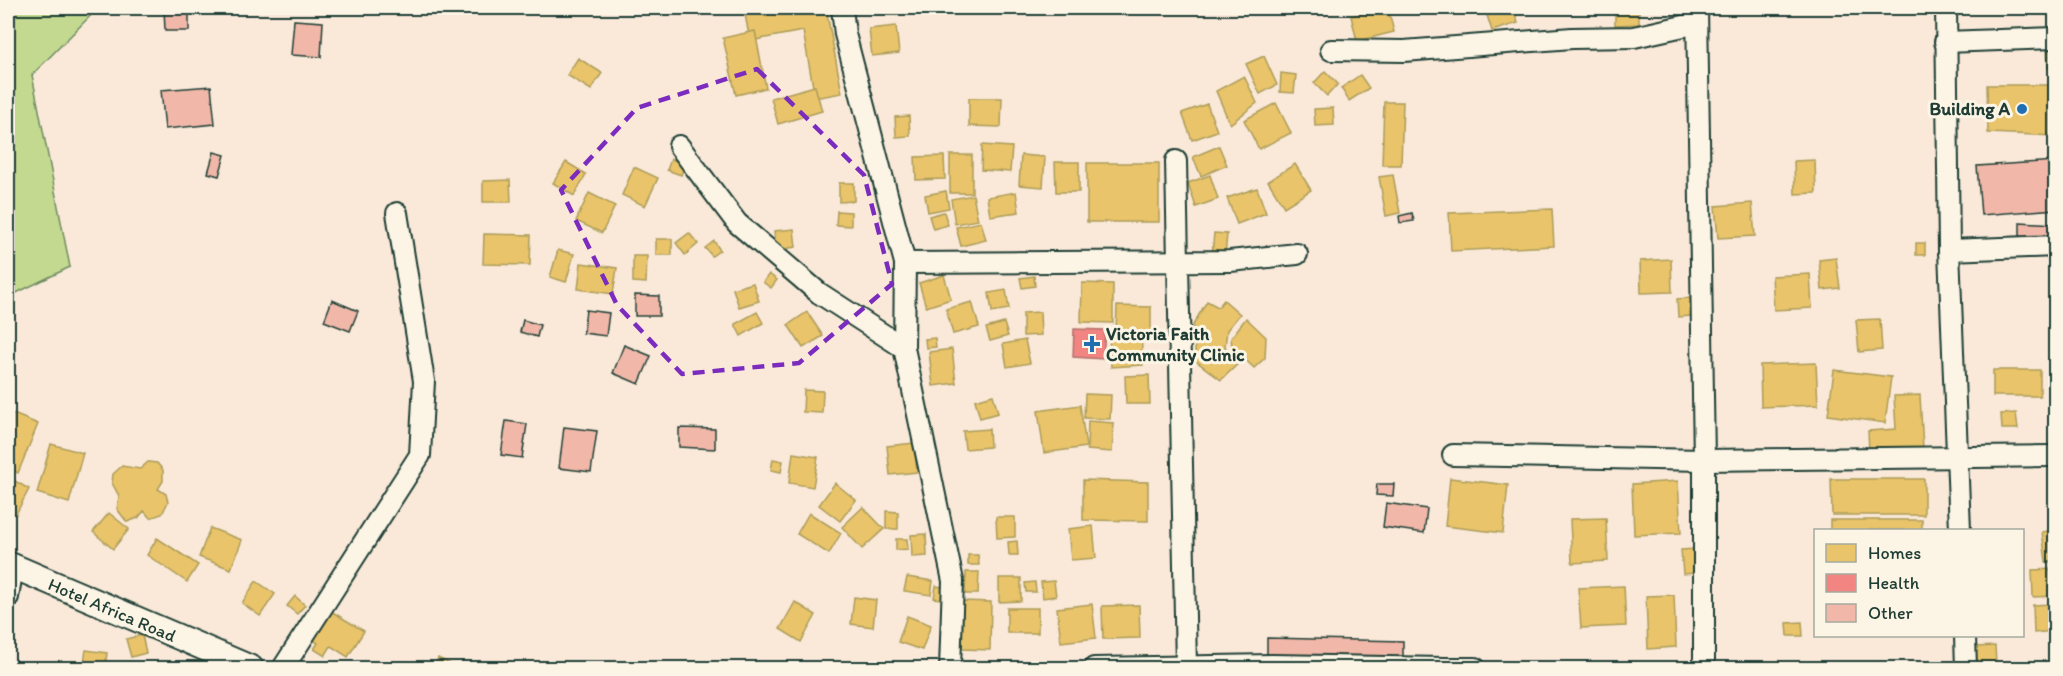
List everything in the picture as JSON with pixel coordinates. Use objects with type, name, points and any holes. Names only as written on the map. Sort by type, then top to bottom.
[{"type":"street","points":[[842,8],[845,34],[905,262],[904,348],[953,581],[950,669]]},
{"type":"street","points":[[1946,8],[1949,250],[1960,529]]},
{"type":"street","points":[[1331,50],[1404,51],[1572,38],[1634,37],[1697,15],[1704,460],[1704,669]]},
{"type":"street","points":[[1945,42],[2055,38]]},
{"type":"street","points":[[679,146],[737,223],[819,293],[904,348]]},
{"type":"street","points":[[1176,161],[1181,515],[1185,542],[1186,667]]},
{"type":"street","points":[[283,669],[420,455],[424,381],[397,213]]},
{"type":"street","points":[[1949,250],[2055,246]]},
{"type":"street","points":[[905,262],[1230,261],[1297,254]]},
{"type":"street","points":[[1452,455],[1704,460],[1958,459],[2055,456]]},
{"type":"street","points":[[8,597],[10,565]]},
{"type":"street","name":"Hotel Africa Road","points":[[10,565],[251,669]]},
{"type":"street","points":[[1965,637],[1966,669]]},
{"type":"street","points":[[1094,669],[1186,667],[1475,669]]},
{"type":"highlighted area","points":[[757,69],[864,175],[892,284],[799,363],[682,374],[617,305],[561,190],[637,108]]},
{"type":"green space","points":[[8,8],[98,8],[32,75],[70,267],[8,297]]},
{"type":"building: Homes","points":[[779,8],[826,8],[842,93],[815,98],[803,31],[750,41],[745,14]]},
{"type":"building: Homes","points":[[859,8],[882,8],[882,10],[859,11]]},
{"type":"building: Homes","points":[[928,8],[959,8],[930,15]]},
{"type":"building: Homes","points":[[1388,8],[1394,32],[1357,41],[1351,16]]},
{"type":"building: Homes","points":[[1513,8],[1518,23],[1492,31],[1485,9]]},
{"type":"building: Homes","points":[[1615,8],[1639,8],[1639,24],[1615,25]]},
{"type":"building: Homes","points":[[896,26],[899,53],[872,56],[869,29]]},
{"type":"building: Homes","points":[[755,31],[766,88],[736,95],[723,38]]},
{"type":"building: Homes","points":[[2047,45],[2056,45],[2056,68],[2048,68]]},
{"type":"building: Homes","points":[[1264,56],[1277,85],[1260,94],[1246,64]]},
{"type":"building: Homes","points":[[578,58],[602,73],[591,90],[567,75]]},
{"type":"building: Homes","points":[[1325,71],[1338,84],[1327,96],[1314,83]]},
{"type":"building: Homes","points":[[1281,73],[1296,75],[1294,93],[1280,92]]},
{"type":"building: Homes","points":[[1360,75],[1369,88],[1349,101],[1341,88]]},
{"type":"building: Homes","points":[[1244,76],[1257,103],[1230,124],[1216,91]]},
{"type":"building: Homes","name":"Building A","points":[[1987,85],[2056,85],[2056,136],[1988,133]]},
{"type":"building: Homes","points":[[815,86],[822,111],[778,124],[771,98]]},
{"type":"building: Homes","points":[[969,98],[1002,98],[1001,127],[969,126]]},
{"type":"building: Homes","points":[[1384,102],[1403,102],[1401,165],[1382,165]]},
{"type":"building: Homes","points":[[1276,103],[1291,133],[1259,149],[1244,120]]},
{"type":"building: Homes","points":[[1207,104],[1217,131],[1192,140],[1182,113]]},
{"type":"building: Homes","points":[[1333,108],[1334,125],[1315,126],[1314,109]]},
{"type":"building: Homes","points":[[909,116],[910,136],[896,137],[895,117]]},
{"type":"building: Homes","points":[[982,145],[1012,147],[1010,172],[981,170]]},
{"type":"building: Homes","points":[[1219,146],[1227,165],[1201,176],[1193,157]]},
{"type":"building: Homes","points":[[950,155],[972,155],[972,193],[950,193]]},
{"type":"building: Homes","points":[[1021,155],[1045,157],[1043,187],[1019,185]]},
{"type":"building: Homes","points":[[944,156],[945,179],[916,180],[915,157]]},
{"type":"building: Homes","points":[[671,159],[685,164],[681,175],[667,170]]},
{"type":"building: Homes","points":[[1815,160],[1816,193],[1795,194],[1794,161]]},
{"type":"building: Homes","points":[[566,162],[586,174],[574,196],[553,183]]},
{"type":"building: Homes","points":[[1055,162],[1079,162],[1079,192],[1056,192]]},
{"type":"building: Homes","points":[[1087,163],[1159,163],[1159,222],[1087,222]]},
{"type":"building: Homes","points":[[1295,164],[1311,190],[1284,207],[1268,181]]},
{"type":"building: Homes","points":[[634,167],[658,178],[645,206],[622,195]]},
{"type":"building: Homes","points":[[1210,175],[1218,199],[1196,207],[1188,183]]},
{"type":"building: Homes","points":[[1393,175],[1400,213],[1386,216],[1379,177]]},
{"type":"building: Homes","points":[[510,180],[511,202],[483,202],[483,181]]},
{"type":"building: Homes","points":[[839,183],[854,183],[854,201],[839,202]]},
{"type":"building: Homes","points":[[1257,188],[1266,213],[1237,224],[1227,198]]},
{"type":"building: Homes","points":[[946,191],[949,208],[928,212],[925,195]]},
{"type":"building: Homes","points":[[1016,192],[1019,212],[990,216],[987,197]]},
{"type":"building: Homes","points":[[589,193],[615,206],[602,233],[576,221]]},
{"type":"building: Homes","points":[[973,195],[978,220],[955,224],[951,199]]},
{"type":"building: Homes","points":[[1752,203],[1755,236],[1718,238],[1715,206]]},
{"type":"building: Homes","points":[[1552,209],[1554,246],[1451,251],[1449,213]]},
{"type":"building: Homes","points":[[837,211],[851,212],[851,226],[836,225]]},
{"type":"building: Homes","points":[[944,212],[948,225],[933,229],[929,216]]},
{"type":"building: Homes","points":[[981,222],[986,240],[961,246],[956,227]]},
{"type":"building: Homes","points":[[794,229],[796,247],[776,250],[774,231]]},
{"type":"building: Homes","points":[[689,233],[698,244],[685,255],[676,243]]},
{"type":"building: Homes","points":[[1214,233],[1227,234],[1225,256],[1212,255]]},
{"type":"building: Homes","points":[[484,234],[531,235],[530,265],[483,264]]},
{"type":"building: Homes","points":[[656,239],[672,239],[672,255],[656,255]]},
{"type":"building: Homes","points":[[714,241],[720,250],[712,256],[705,248]]},
{"type":"building: Homes","points":[[1916,243],[1925,243],[1925,255],[1916,255]]},
{"type":"building: Homes","points":[[558,250],[574,254],[566,282],[550,277]]},
{"type":"building: Homes","points":[[633,256],[647,256],[646,283],[633,282]]},
{"type":"building: Homes","points":[[1836,258],[1840,288],[1822,290],[1819,260]]},
{"type":"building: Homes","points":[[1671,259],[1672,292],[1641,293],[1640,261]]},
{"type":"building: Homes","points":[[581,263],[617,268],[613,294],[578,289]]},
{"type":"building: Homes","points":[[769,274],[777,280],[771,288],[763,282]]},
{"type":"building: Homes","points":[[1810,274],[1812,308],[1774,310],[1772,276]]},
{"type":"building: Homes","points":[[944,275],[951,299],[926,307],[919,283]]},
{"type":"building: Homes","points":[[1034,276],[1035,286],[1022,288],[1020,278]]},
{"type":"building: Homes","points":[[753,283],[759,301],[739,307],[733,289]]},
{"type":"building: Homes","points":[[1082,283],[1113,284],[1113,323],[1081,322]]},
{"type":"building: Homes","points":[[1006,290],[1009,309],[992,312],[989,293]]},
{"type":"building: Homes","points":[[1690,298],[1691,316],[1678,317],[1677,299]]},
{"type":"building: Homes","points":[[1224,300],[1240,314],[1227,330],[1225,347],[1240,362],[1221,380],[1196,361],[1193,325],[1207,301],[1218,307]]},
{"type":"building: Homes","points":[[972,302],[979,327],[953,334],[946,309]]},
{"type":"building: Homes","points":[[1117,306],[1151,307],[1151,332],[1116,331]]},
{"type":"building: Homes","points":[[757,312],[763,323],[741,336],[735,324]]},
{"type":"building: Homes","points":[[807,312],[823,336],[803,348],[788,325]]},
{"type":"building: Homes","points":[[1040,312],[1041,335],[1023,336],[1023,313]]},
{"type":"building: Homes","points":[[1246,318],[1266,337],[1265,358],[1254,368],[1232,347],[1231,338]]},
{"type":"building: Homes","points":[[1880,319],[1882,350],[1859,352],[1856,320]]},
{"type":"building: Homes","points":[[1004,323],[1008,336],[990,341],[986,328]]},
{"type":"building: Homes","points":[[1141,334],[1143,365],[1111,367],[1109,335]]},
{"type":"building: Homes","points":[[935,338],[936,347],[926,348],[925,339]]},
{"type":"building: Homes","points":[[1025,340],[1030,363],[1007,367],[1003,344]]},
{"type":"building: Homes","points":[[952,349],[956,383],[933,386],[929,352]]},
{"type":"building: Homes","points":[[1816,363],[1818,405],[1761,407],[1760,365]]},
{"type":"building: Homes","points":[[1834,370],[1891,377],[1885,423],[1828,415]]},
{"type":"building: Homes","points":[[1993,370],[2040,370],[2040,396],[1993,396]]},
{"type":"building: Homes","points":[[1149,375],[1150,404],[1126,404],[1125,376]]},
{"type":"building: Homes","points":[[804,390],[823,391],[822,413],[803,412]]},
{"type":"building: Homes","points":[[1085,394],[1111,395],[1110,419],[1084,418]]},
{"type":"building: Homes","points":[[993,395],[998,413],[980,418],[975,400]]},
{"type":"building: Homes","points":[[1920,395],[1923,449],[1869,452],[1868,431],[1896,429],[1894,396]]},
{"type":"building: Homes","points":[[1080,405],[1086,447],[1044,453],[1038,411]]},
{"type":"building: Homes","points":[[11,413],[38,424],[18,473],[8,468],[8,422]]},
{"type":"building: Homes","points":[[2016,413],[2018,429],[2002,429],[2001,414]]},
{"type":"building: Homes","points":[[1088,421],[1114,423],[1112,452],[1087,450]]},
{"type":"building: Homes","points":[[989,429],[990,447],[965,449],[963,431]]},
{"type":"building: Homes","points":[[914,443],[917,472],[890,475],[887,446]]},
{"type":"building: Homes","points":[[51,444],[83,453],[69,503],[37,493]]},
{"type":"building: Homes","points":[[793,453],[818,457],[813,487],[789,483]]},
{"type":"building: Homes","points":[[773,459],[783,461],[781,472],[771,470]]},
{"type":"building: Homes","points":[[148,462],[157,463],[163,470],[163,481],[158,489],[166,494],[168,502],[162,514],[150,518],[144,511],[138,518],[127,522],[117,509],[119,496],[112,483],[113,474],[122,466],[140,469]]},
{"type":"building: Homes","points":[[8,477],[29,489],[16,514],[8,509]]},
{"type":"building: Homes","points":[[1450,478],[1508,485],[1503,533],[1445,526]]},
{"type":"building: Homes","points":[[1831,479],[1924,479],[1924,515],[1832,515]]},
{"type":"building: Homes","points":[[1083,480],[1148,482],[1148,521],[1083,520]]},
{"type":"building: Homes","points":[[1678,481],[1681,533],[1634,535],[1632,484]]},
{"type":"building: Homes","points":[[835,483],[856,500],[840,521],[819,505]]},
{"type":"building: Homes","points":[[863,507],[884,529],[862,549],[842,527]]},
{"type":"building: Homes","points":[[886,511],[898,512],[898,529],[886,529]]},
{"type":"building: Homes","points":[[109,513],[129,529],[113,549],[93,532]]},
{"type":"building: Homes","points":[[809,513],[841,533],[829,554],[797,534]]},
{"type":"building: Homes","points":[[996,517],[1015,517],[1015,537],[997,538]]},
{"type":"building: Homes","points":[[1606,518],[1608,561],[1572,563],[1570,519]]},
{"type":"building: Homes","points":[[1830,520],[1922,520],[1922,529],[1830,529]]},
{"type":"building: Homes","points":[[1093,526],[1096,558],[1071,560],[1068,529]]},
{"type":"building: Homes","points":[[210,528],[242,540],[231,569],[199,557]]},
{"type":"building: Homes","points":[[2056,530],[2056,561],[2046,562],[2042,532]]},
{"type":"building: Homes","points":[[926,534],[927,556],[912,557],[911,535]]},
{"type":"building: Homes","points":[[157,538],[198,565],[187,582],[147,555]]},
{"type":"building: Homes","points":[[896,539],[907,539],[908,549],[896,550]]},
{"type":"building: Homes","points":[[1017,541],[1018,555],[1009,555],[1008,542]]},
{"type":"building: Homes","points":[[1695,549],[1696,573],[1683,574],[1681,550]]},
{"type":"building: Homes","points":[[968,555],[978,555],[979,565],[968,565]]},
{"type":"building: Homes","points":[[2054,569],[2056,596],[2033,597],[2032,570]]},
{"type":"building: Homes","points":[[966,572],[979,572],[978,594],[965,594]]},
{"type":"building: Homes","points":[[907,577],[933,581],[931,595],[904,591]]},
{"type":"building: Homes","points":[[999,578],[1021,578],[1021,601],[999,602]]},
{"type":"building: Homes","points":[[256,581],[275,594],[260,616],[242,603]]},
{"type":"building: Homes","points":[[1054,581],[1056,596],[1043,598],[1041,582]]},
{"type":"building: Homes","points":[[1035,582],[1036,592],[1026,592],[1025,583]]},
{"type":"building: Homes","points":[[936,586],[949,588],[948,600],[934,598]]},
{"type":"building: Homes","points":[[1624,586],[1626,626],[1581,628],[1578,588]]},
{"type":"building: Homes","points":[[1674,595],[1676,647],[1648,649],[1646,596]]},
{"type":"building: Homes","points":[[295,596],[305,605],[297,614],[287,606]]},
{"type":"building: Homes","points":[[854,597],[876,600],[873,627],[851,624]]},
{"type":"building: Homes","points":[[963,601],[991,602],[990,650],[962,649]]},
{"type":"building: Homes","points":[[795,602],[816,615],[801,642],[780,629]]},
{"type":"building: Homes","points":[[1092,604],[1096,638],[1061,642],[1057,608]]},
{"type":"building: Homes","points":[[2052,604],[2054,631],[2034,633],[2033,605]]},
{"type":"building: Homes","points":[[1139,605],[1140,638],[1103,639],[1102,606]]},
{"type":"building: Homes","points":[[324,607],[364,631],[348,657],[331,646],[325,656],[314,649],[318,643],[307,636]]},
{"type":"building: Homes","points":[[1007,608],[1038,608],[1038,633],[1007,633]]},
{"type":"building: Homes","points":[[907,616],[931,625],[922,650],[898,642]]},
{"type":"building: Homes","points":[[1802,622],[1803,636],[1788,636],[1787,623]]},
{"type":"building: Homes","points":[[142,635],[146,653],[131,657],[126,639]]},
{"type":"building: Homes","points":[[1995,646],[1996,663],[1977,664],[1976,647]]},
{"type":"building: Homes","points":[[86,650],[107,653],[105,668],[83,668]]},
{"type":"building: Homes","points":[[438,658],[455,666],[454,668],[433,668]]},
{"type":"building: Health","name":"Victoria Faith Community Clinic","points":[[1074,329],[1105,330],[1103,359],[1073,357]]},
{"type":"building: Other","points":[[164,8],[189,8],[189,31],[165,31]]},
{"type":"building: Other","points":[[294,20],[323,22],[321,57],[291,55]]},
{"type":"building: Other","points":[[211,86],[215,124],[165,129],[161,90]]},
{"type":"building: Other","points":[[214,152],[225,155],[219,176],[208,173]]},
{"type":"building: Other","points":[[2056,161],[2056,209],[1981,215],[1977,166]]},
{"type":"building: Other","points":[[1412,213],[1414,221],[1400,223],[1399,216]]},
{"type":"building: Other","points":[[2020,222],[2056,224],[2056,241],[2020,240]]},
{"type":"building: Other","points":[[635,295],[659,296],[659,316],[635,316]]},
{"type":"building: Other","points":[[332,300],[358,311],[350,331],[324,321]]},
{"type":"building: Other","points":[[586,310],[609,313],[606,336],[583,333]]},
{"type":"building: Other","points":[[523,320],[540,325],[537,337],[520,332]]},
{"type":"building: Other","points":[[624,345],[651,356],[639,384],[613,373]]},
{"type":"building: Other","points":[[506,421],[527,424],[522,458],[501,455]]},
{"type":"building: Other","points":[[564,427],[597,431],[591,472],[559,468]]},
{"type":"building: Other","points":[[679,428],[715,429],[715,449],[679,447]]},
{"type":"building: Other","points":[[1377,484],[1394,484],[1393,496],[1376,495]]},
{"type":"building: Other","points":[[1386,503],[1427,509],[1424,533],[1383,527]]},
{"type":"building: Other","points":[[1267,638],[1403,641],[1403,662],[1267,659]]},
{"type":"place","name":"Building A","points":[[2022,109]]},
{"type":"place","name":"Victoria Faith Community Clinic","points":[[1092,344]]}]
